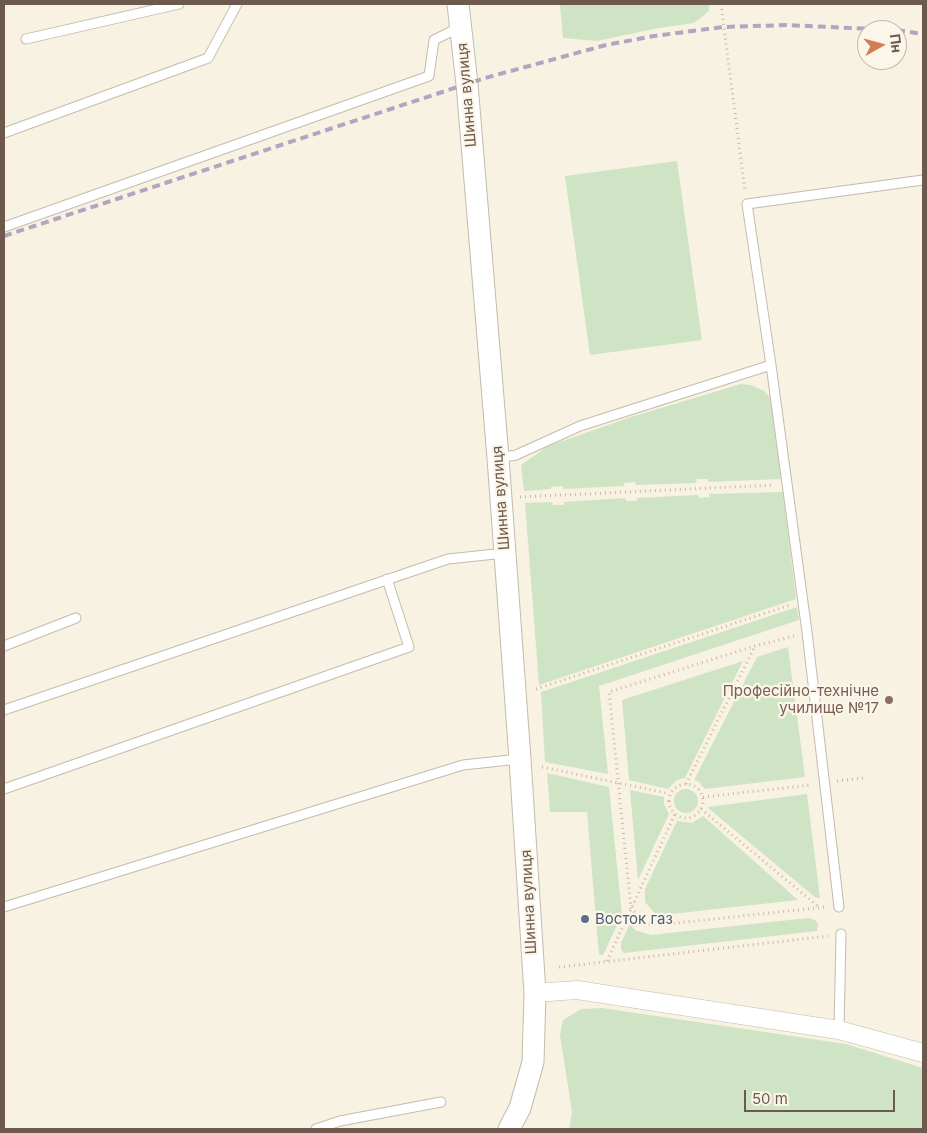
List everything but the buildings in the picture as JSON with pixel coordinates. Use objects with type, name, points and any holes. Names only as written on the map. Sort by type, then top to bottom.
[{"type":"street","name":"Шинна вулиця","points":[[458,4],[498,458],[535,993],[533,1062],[520,1108],[509,1129]]},
{"type":"street","points":[[535,993],[577,990],[839,1030],[923,1053]]},
{"type":"lane","points":[[26,39],[179,4]]},
{"type":"lane","points":[[4,133],[208,58],[237,4]]},
{"type":"lane","points":[[4,227],[429,76],[434,40],[461,26]]},
{"type":"lane","points":[[839,906],[807,632],[747,204],[923,180]]},
{"type":"lane","points":[[498,458],[516,455],[580,426],[771,365]]},
{"type":"lane","points":[[4,710],[448,559],[505,553]]},
{"type":"lane","points":[[4,790],[409,647],[387,579]]},
{"type":"lane","points":[[4,646],[76,618]]},
{"type":"lane","points":[[4,907],[463,765],[520,759]]},
{"type":"lane","points":[[839,1030],[842,934]]},
{"type":"lane","points":[[316,1129],[340,1120],[441,1102]]},
{"type":"path","points":[[721,4],[722,27],[747,204]]},
{"type":"path","points":[[520,498],[787,484]]},
{"type":"path","points":[[536,690],[802,601]]},
{"type":"path","points":[[807,632],[755,646],[609,692],[631,908],[640,919],[648,924],[658,925],[839,906]]},
{"type":"path","points":[[686,784],[755,646]]},
{"type":"path","points":[[542,767],[666,793]]},
{"type":"path","points":[[703,798],[864,778]]},
{"type":"path","points":[[693,785],[698,788],[703,798],[702,809],[695,817],[683,818],[675,814],[670,807],[670,795],[677,786],[693,785]]},
{"type":"path","points":[[702,809],[820,908]]},
{"type":"path","points":[[607,961],[675,814]]},
{"type":"path","points":[[559,967],[842,934]]},
{"type":"green space","points":[[560,4],[709,4],[709,11],[694,23],[597,41],[563,38]]},
{"type":"green space","points":[[677,161],[702,340],[590,355],[565,176]]},
{"type":"green space","points":[[741,384],[751,385],[764,391],[769,396],[772,406],[781,479],[708,482],[708,479],[697,479],[696,483],[636,485],[635,482],[624,483],[624,486],[563,489],[563,486],[524,491],[521,465],[548,446],[631,417]]},
{"type":"green space","points":[[783,492],[796,599],[539,685],[525,503],[552,502],[553,505],[564,505],[564,502],[625,498],[626,501],[637,501],[637,498],[698,495],[699,498],[710,497],[709,494]]},
{"type":"green space","points":[[797,607],[799,620],[599,686],[608,774],[545,762],[541,692]]},
{"type":"green space","points":[[788,647],[805,777],[705,789],[699,782],[694,780],[757,657]]},
{"type":"green space","points":[[743,661],[685,778],[677,780],[668,789],[629,780],[622,700]]},
{"type":"green space","points":[[547,773],[609,787],[622,915],[603,955],[599,955],[587,812],[550,812]]},
{"type":"green space","points":[[686,789],[691,790],[697,796],[697,806],[691,812],[686,813],[681,812],[675,806],[674,801],[675,796],[681,790]]},
{"type":"green space","points":[[630,790],[664,797],[664,804],[669,814],[638,880]]},
{"type":"green space","points":[[807,794],[820,898],[816,898],[708,808]]},
{"type":"green space","points":[[703,816],[798,900],[656,915],[645,902],[645,889],[677,821],[692,823]]},
{"type":"green space","points":[[808,918],[815,920],[818,924],[817,931],[624,953],[621,950],[621,943],[630,924],[635,930],[651,935]]},
{"type":"green space","points":[[602,1008],[846,1044],[923,1068],[923,1129],[569,1129],[572,1112],[560,1035],[563,1020],[581,1009]]},
{"type":"railway","points":[[4,236],[485,78],[606,45],[654,36],[723,27],[786,25],[857,28]]},
{"type":"railway","points":[[907,32],[923,34]]},
{"type":"place","name":"Професійно-технічне училище №17","points":[[889,700]]},
{"type":"place","name":"Восток газ","points":[[585,919]]}]
